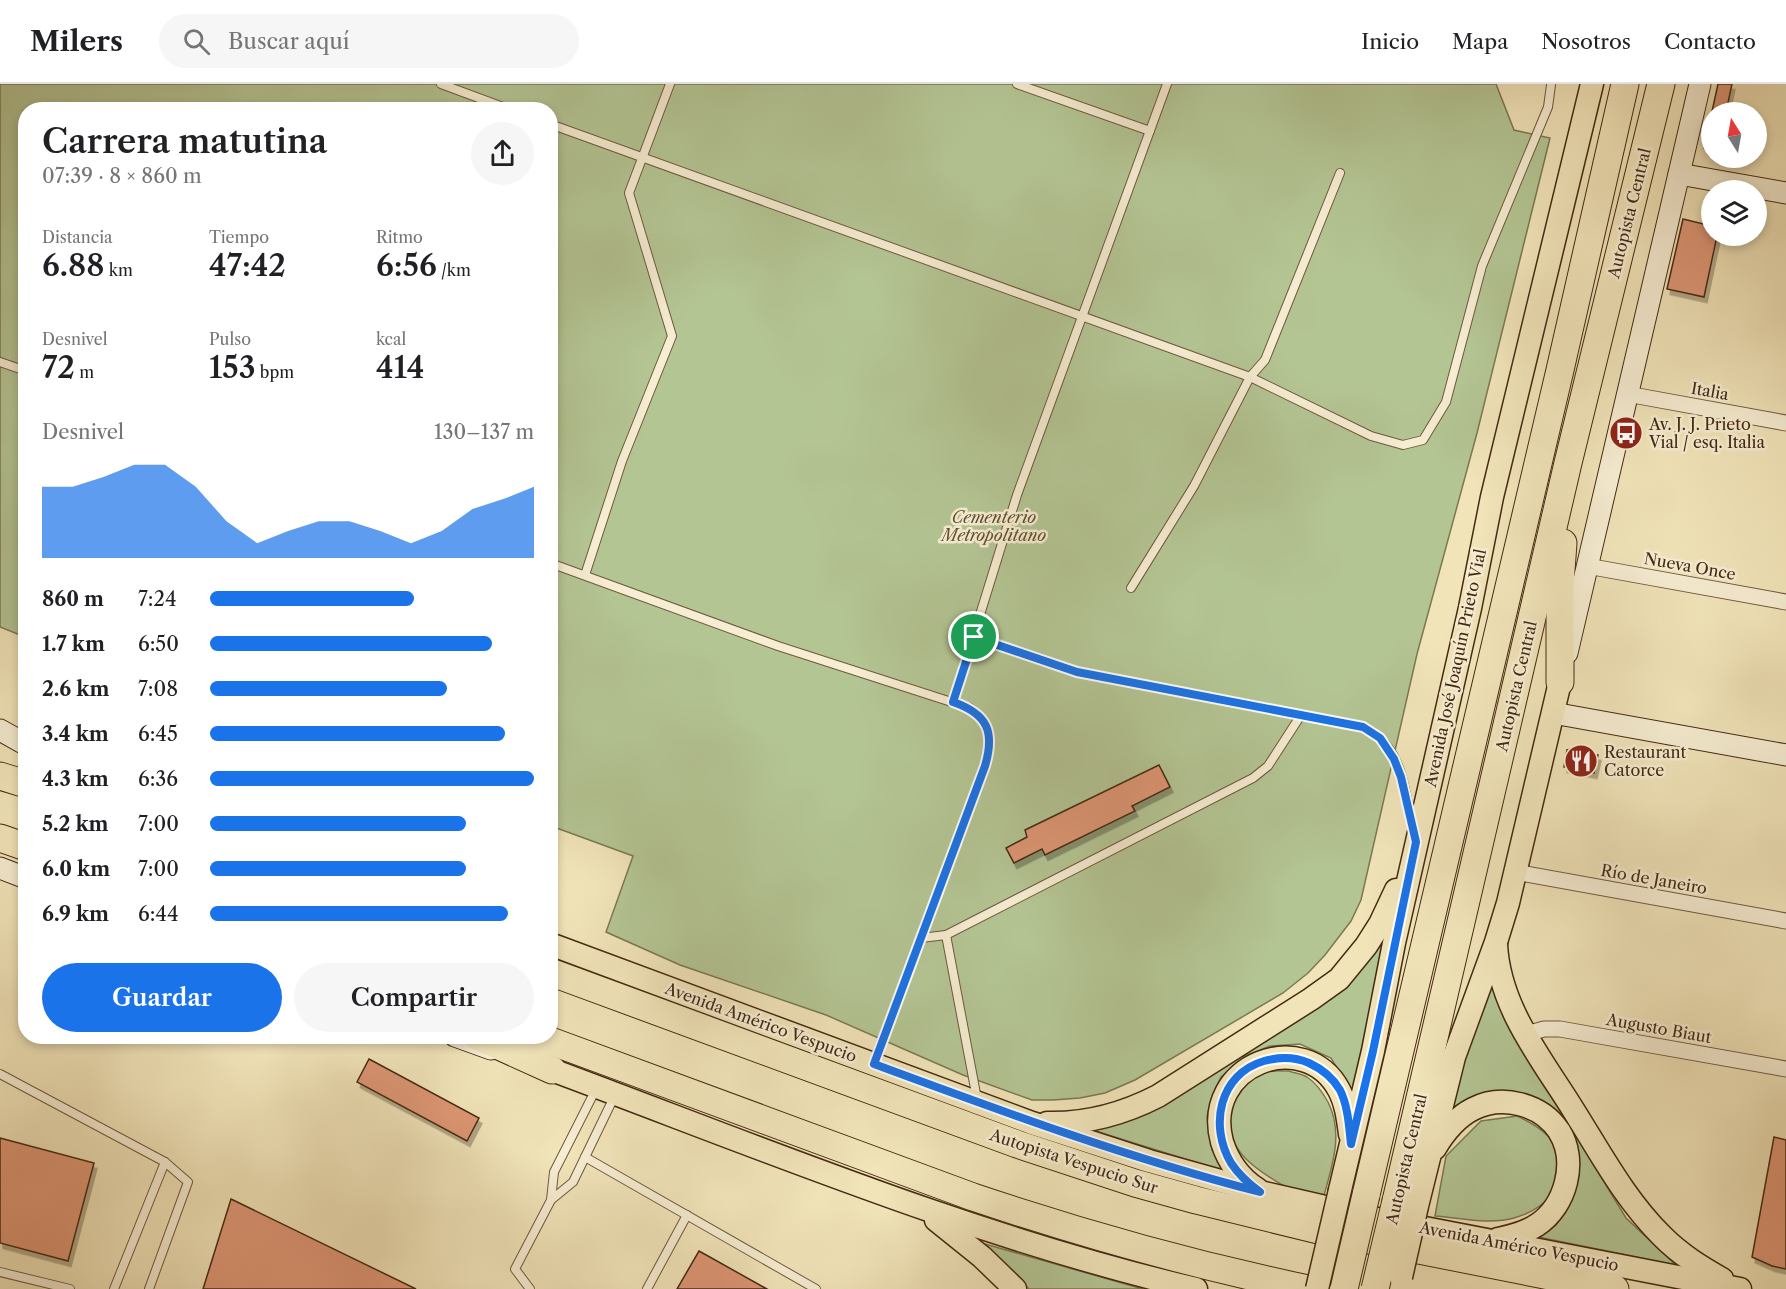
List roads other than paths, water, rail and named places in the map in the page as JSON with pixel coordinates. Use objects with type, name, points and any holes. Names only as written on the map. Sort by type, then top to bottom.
[{"type":"highway","name":"Autopista Central","points":[[1344,1289],[1625,84]]},
{"type":"highway","name":"Autopista Central","points":[[1375,1289],[1407,1204],[1568,463],[1661,84]]},
{"type":"highway","points":[[1560,682],[1560,584],[1568,463]]},
{"type":"highway","points":[[0,776],[18,782]]},
{"type":"highway","points":[[0,838],[18,844]]},
{"type":"highway","name":"Autopista Vespucio Sur","points":[[558,975],[1017,1144],[1135,1183],[1318,1230],[1615,1289]]},
{"type":"highway","points":[[495,1044],[552,1070]]},
{"type":"highway","points":[[558,1044],[963,1194],[1044,1221],[1166,1257],[1308,1289]]},
{"type":"main road","name":"Avenida José Joaquín Prieto Vial","points":[[1317,1289],[1373,1051],[1416,842],[1470,608],[1494,487],[1592,84]]},
{"type":"main road","points":[[1427,1163],[1454,1057],[1496,942],[1515,872],[1700,84]]},
{"type":"main road","points":[[1679,174],[1786,193]]},
{"type":"main road","points":[[1553,712],[1786,755]]},
{"type":"main road","points":[[0,730],[18,740]]},
{"type":"main road","points":[[0,737],[18,742]]},
{"type":"main road","points":[[1032,1123],[1086,1121],[1140,1105],[1158,1096],[1326,990],[1351,966],[1380,924],[1416,842]]},
{"type":"main road","points":[[0,868],[18,876]]},
{"type":"main road","points":[[0,877],[18,879]]},
{"type":"main road","points":[[1496,942],[1505,992],[1514,1012],[1616,1178],[1648,1221],[1686,1257],[1741,1289]]},
{"type":"main road","name":"Avenida Américo Vespucio","points":[[558,947],[1032,1123],[1149,1161],[1260,1192],[1373,1218],[1741,1289]]},
{"type":"main road","points":[[478,1044],[915,1205],[1048,1250],[1196,1289]]},
{"type":"main road","points":[[1260,1192],[1240,1175],[1232,1164],[1223,1146],[1219,1125],[1225,1094],[1239,1075],[1248,1068],[1265,1061],[1283,1058],[1305,1062],[1322,1071],[1336,1084],[1343,1099],[1351,1144]]},
{"type":"main road","points":[[1398,1289],[1407,1204],[1440,1139],[1467,1113],[1482,1105],[1502,1102],[1536,1110],[1554,1124],[1564,1143],[1569,1163],[1561,1197],[1547,1216],[1539,1224],[1524,1232],[1493,1240]]},
{"type":"main road","points":[[915,1205],[961,1239],[1015,1289]]},
{"type":"street","name":"Italia","points":[[1627,394],[1786,423]]},
{"type":"street","name":"Nueva Once","points":[[1587,566],[1786,602]]},
{"type":"street","name":"Río de Janeiro","points":[[1515,872],[1786,921]]},
{"type":"street","name":"Augusto Biaut","points":[[1526,1034],[1544,1029],[1560,1029],[1786,1069]]},
{"type":"lane","points":[[441,84],[490,102]]},
{"type":"lane","points":[[585,575],[622,461],[672,336],[629,193],[670,84]]},
{"type":"lane","points":[[1017,84],[1150,131]]},
{"type":"lane","points":[[953,702],[1017,495],[1167,84]]},
{"type":"lane","points":[[558,127],[1250,377],[1371,436],[1403,445],[1424,440],[1446,402],[1482,266],[1548,107],[1551,85]]},
{"type":"lane","points":[[1131,588],[1194,486],[1250,377],[1265,360],[1340,173]]},
{"type":"lane","points":[[0,362],[18,368]]},
{"type":"lane","points":[[558,566],[778,646],[970,708],[981,717],[989,732],[991,747],[874,1064]]},
{"type":"lane","points":[[974,637],[1077,672],[1363,727],[1377,734],[1384,741],[1400,772],[1416,842]]},
{"type":"lane","points":[[921,938],[946,935],[1253,778],[1268,766],[1301,715]]},
{"type":"lane","points":[[946,935],[978,1102]]},
{"type":"lane","points":[[0,1074],[165,1162],[188,1182],[149,1289]]},
{"type":"lane","points":[[551,1200],[573,1182],[585,1157],[606,1090]]},
{"type":"lane","points":[[530,1289],[515,1269],[551,1200],[554,1172],[606,1090]]},
{"type":"lane","points":[[585,1157],[816,1289]]},
{"type":"lane","points":[[114,1289],[165,1162]]},
{"type":"lane","points":[[647,1289],[687,1215]]},
{"type":"lane","points":[[0,1272],[69,1289]]},
{"type":"place","name":"Av. J. J. Prieto Vial / esq. Italia","points":[[1626,433]]},
{"type":"place","name":"Restaurant Catorce","points":[[1581,761]]},
{"type":"park label","name":"Cementerio Metropolitano","points":[[994,526]]}]
